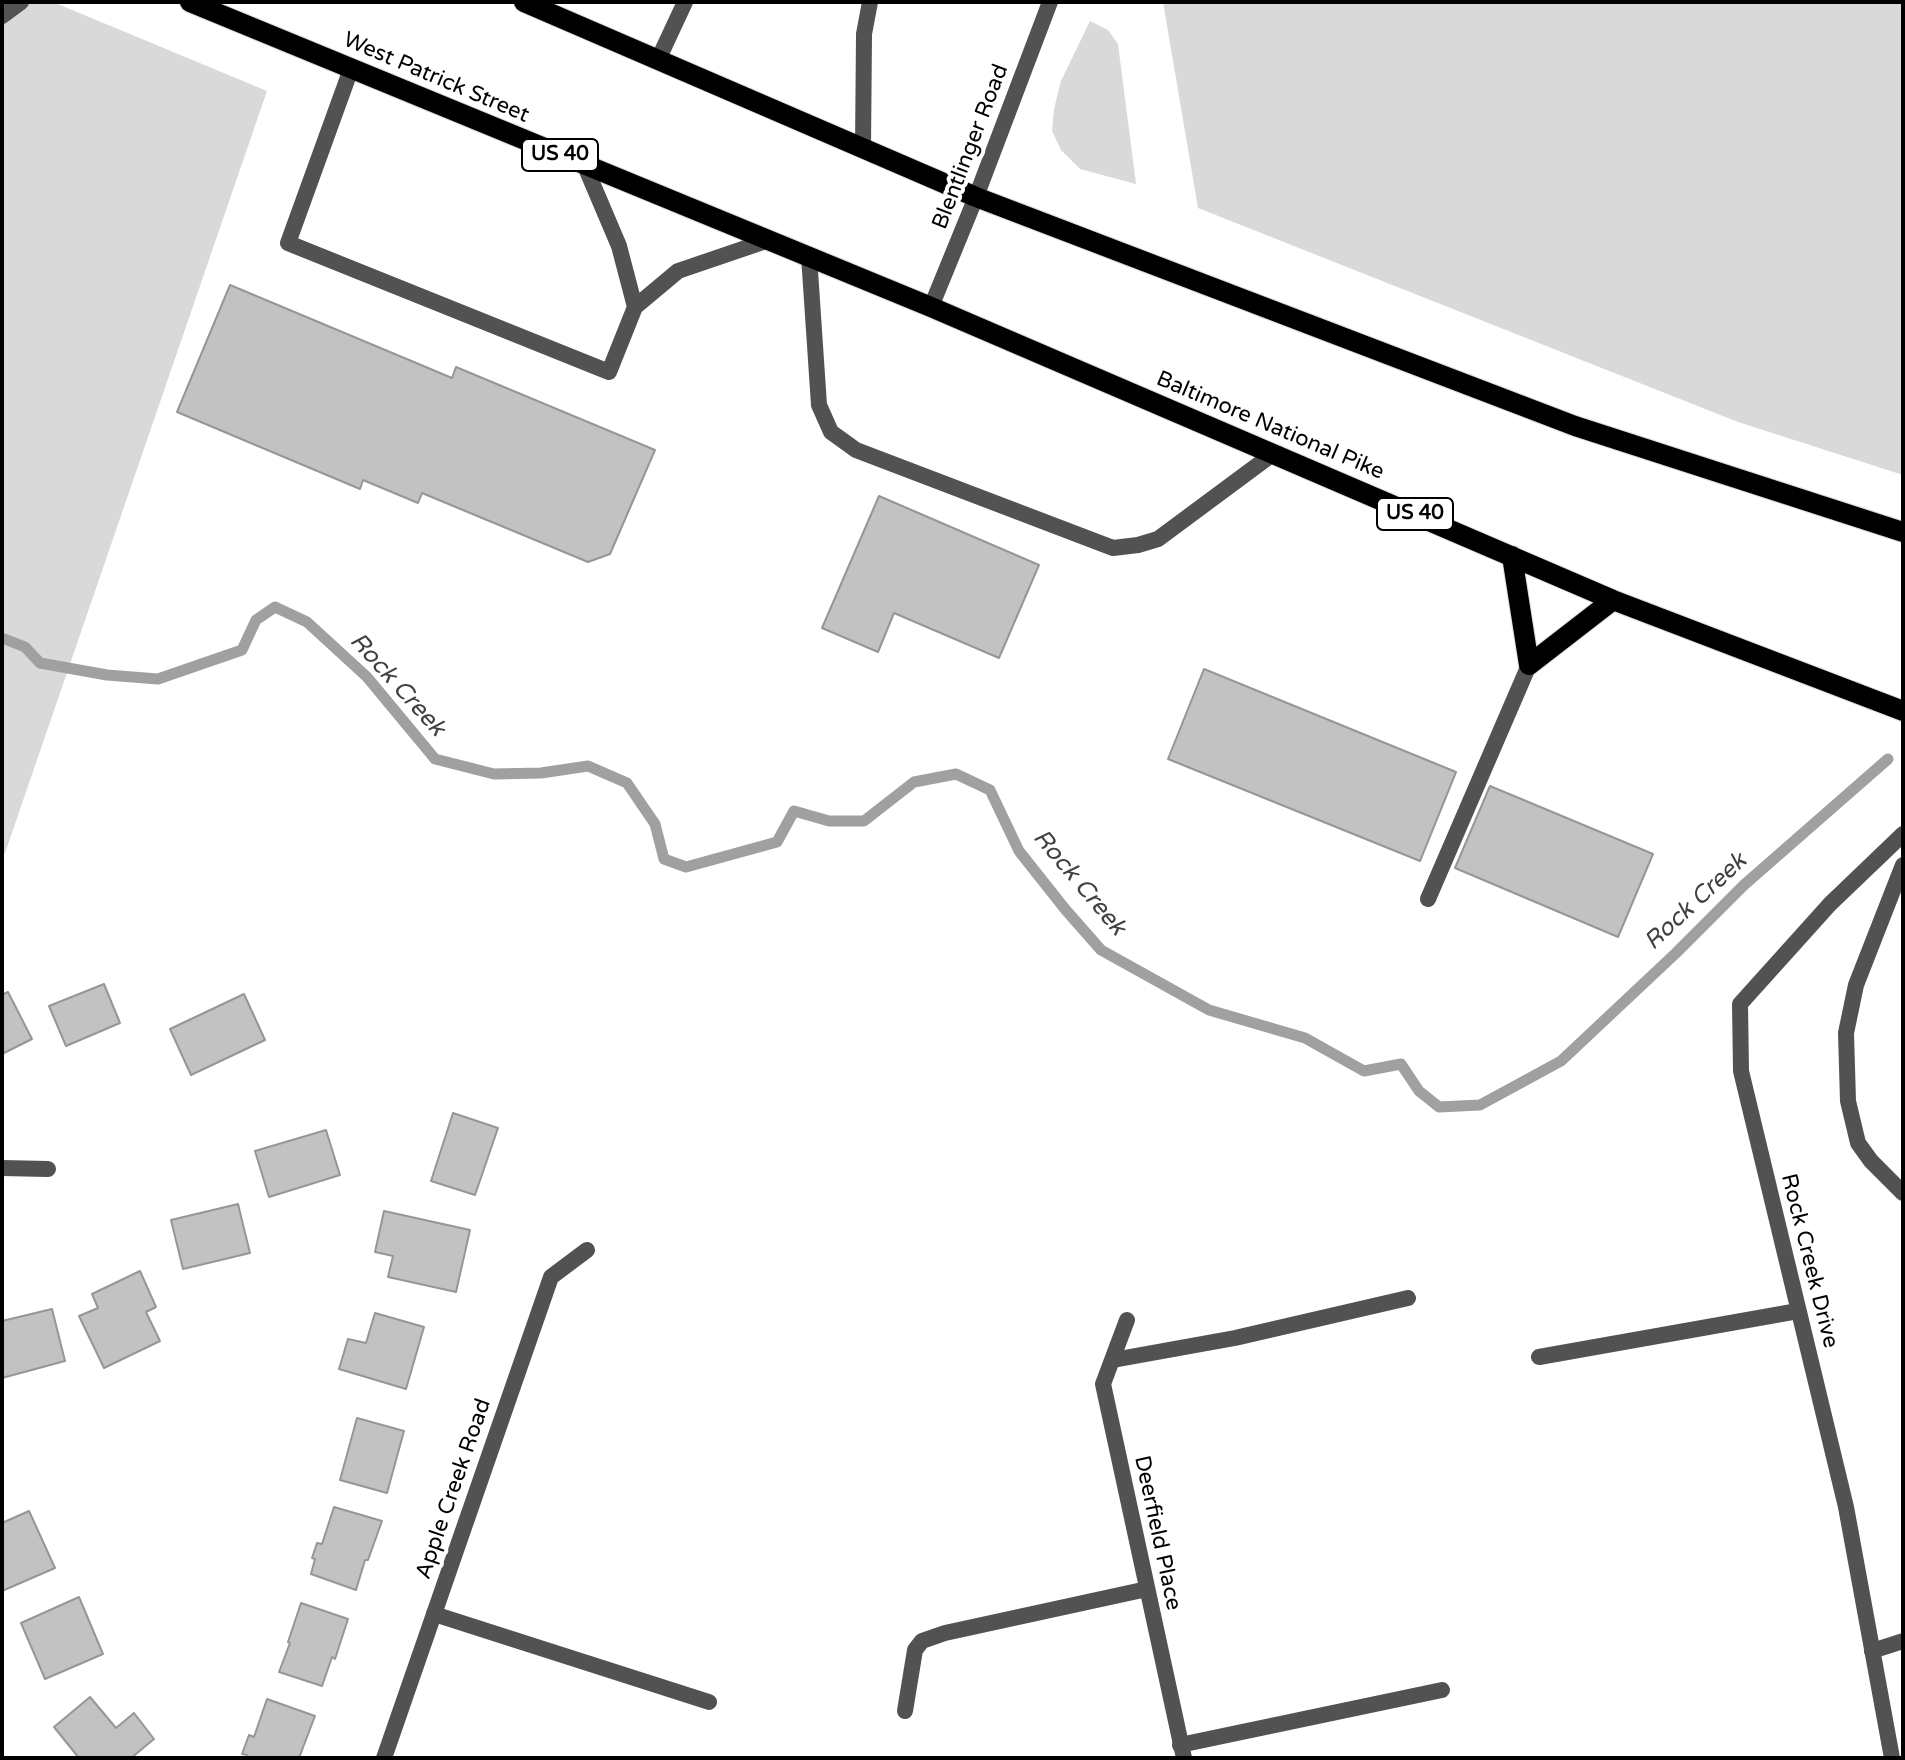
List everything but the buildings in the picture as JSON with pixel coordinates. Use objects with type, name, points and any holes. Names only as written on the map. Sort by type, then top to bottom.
[{"type":"main road","name":"West Patrick Street","points":[[190,2],[931,307]]},
{"type":"main road","points":[[524,2],[976,197],[1575,426],[1903,532]]},
{"type":"main road","name":"Baltimore National Pike","points":[[931,307],[1613,600],[1903,711]]},
{"type":"main road","points":[[1512,556],[1529,665],[1613,600]]},
{"type":"street","points":[[2,16],[21,2]]},
{"type":"street","points":[[658,60],[685,2]]},
{"type":"street","points":[[863,148],[864,34],[870,2]]},
{"type":"street","name":"Blentlinger Road","points":[[931,307],[1050,2]]},
{"type":"street","points":[[351,69],[288,243],[609,372],[635,307],[678,271],[769,240]]},
{"type":"street","points":[[585,166],[619,246],[635,307]]},
{"type":"street","points":[[809,256],[819,405],[831,432],[856,450],[1113,548],[1158,539],[1274,453]]},
{"type":"street","points":[[1428,899],[1529,665]]},
{"type":"street","name":"Rock Creek Drive","points":[[1892,1758],[1846,1507],[1741,1071],[1740,1004],[1830,904],[1903,834]]},
{"type":"street","points":[[1903,865],[1856,985],[1846,1033],[1848,1101],[1858,1143],[1903,1193]]},
{"type":"street","points":[[2,1168],[48,1169]]},
{"type":"street","name":"Apple Creek Road","points":[[384,1758],[551,1277],[587,1250]]},
{"type":"street","points":[[1113,1360],[1235,1338],[1408,1298]]},
{"type":"street","points":[[1539,1357],[1798,1311]]},
{"type":"street","name":"Deerfield Place","points":[[1127,1320],[1103,1384],[1182,1752]]},
{"type":"street","points":[[905,1711],[915,1650],[922,1641],[945,1633],[1147,1589]]},
{"type":"street","points":[[434,1614],[709,1702]]},
{"type":"street","points":[[1872,1651],[1903,1641]]},
{"type":"street","points":[[1182,1752],[1442,1690]]},
{"type":"shaded area","points":[[2,2],[53,2],[267,91],[5,853],[2,852]]},
{"type":"shaded area","points":[[1163,2],[1903,2],[1903,475],[1738,422],[1198,208]]},
{"type":"shaded area","points":[[1090,21],[1108,30],[1118,44],[1136,184],[1080,169],[1061,150],[1052,131],[1061,81]]},
{"type":"waterway","name":"Rock Creek","points":[[2,638],[25,647],[40,663],[107,675],[158,679],[242,650],[256,620],[275,607],[307,622],[367,677],[435,759],[494,774],[541,773],[588,766],[627,783],[655,824],[664,859],[686,867],[777,842],[794,811],[829,821],[864,821],[914,782],[956,774],[990,790],[1019,851],[1101,950],[1209,1010],[1305,1038],[1364,1071],[1401,1064],[1419,1091],[1439,1107],[1480,1105],[1561,1061],[1744,885],[1888,759]]}]
